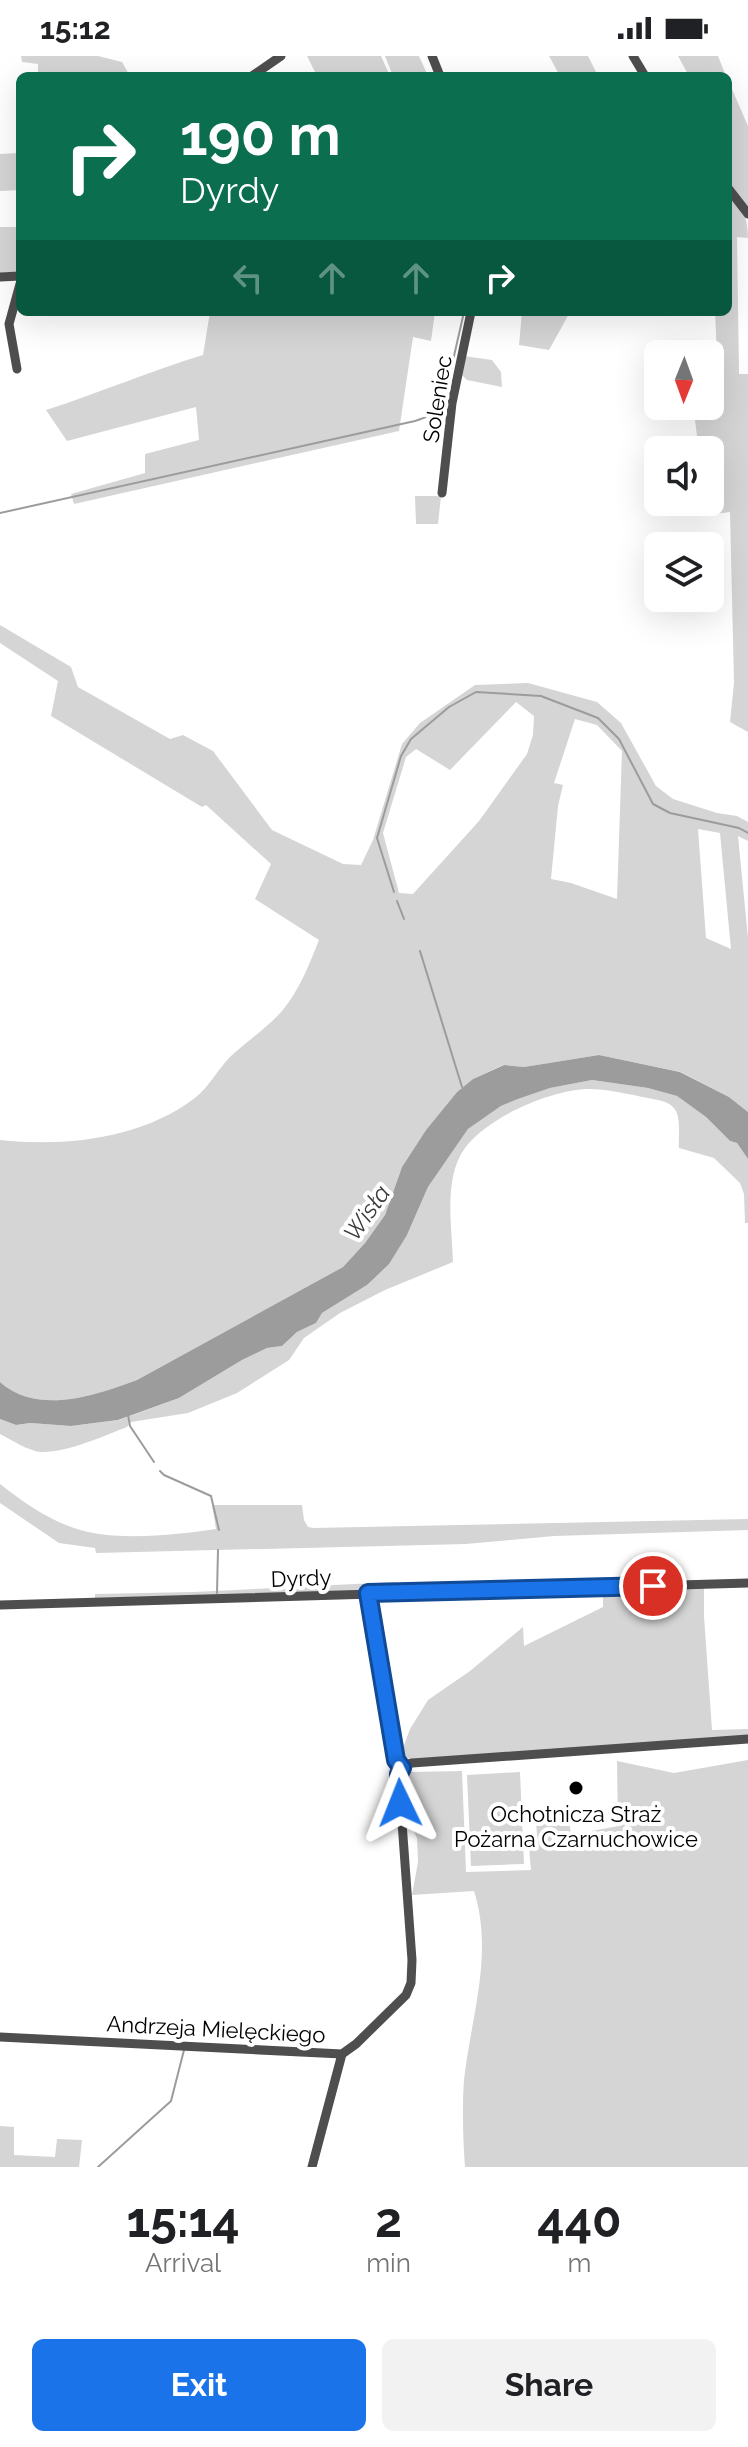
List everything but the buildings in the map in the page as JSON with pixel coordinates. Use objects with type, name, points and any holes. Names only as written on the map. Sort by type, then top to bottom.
[{"type":"street","points":[[258,72],[281,56]]},
{"type":"street","points":[[732,193],[748,214]]},
{"type":"street","points":[[16,299],[9,324],[17,369]]},
{"type":"street","name":"Soleniec","points":[[442,493],[452,403],[470,316]]},
{"type":"street","name":"Dyrdy","points":[[0,1605],[748,1583]]},
{"type":"street","name":"Andrzeja Mielęckiego","points":[[0,2037],[342,2054],[402,1999],[411,1983],[412,1960],[399,1781],[402,1768],[396,1760],[368,1593]]},
{"type":"street","points":[[402,1768],[412,1763],[748,1739]]},
{"type":"street","points":[[312,2167],[342,2054]]},
{"type":"shaded area","points":[[21,56],[98,56],[122,62],[128,72],[38,72],[38,64],[22,62]]},
{"type":"shaded area","points":[[307,56],[381,56],[388,72],[315,72]]},
{"type":"shaded area","points":[[385,56],[419,56],[426,72],[391,72]]},
{"type":"shaded area","points":[[549,56],[588,56],[596,72],[558,72]]},
{"type":"shaded area","points":[[678,56],[718,56],[724,72],[687,72]]},
{"type":"shaded area","points":[[732,89],[748,126],[748,209],[732,189]]},
{"type":"shaded area","points":[[16,153],[16,190],[0,191],[0,154]]},
{"type":"shaded area","points":[[732,195],[743,212],[748,238],[737,237],[739,374],[748,374],[748,732],[730,722],[734,683],[730,512],[724,513],[724,436],[697,436],[695,420],[724,420],[724,340],[716,340],[715,316],[732,316]]},
{"type":"shaded area","points":[[0,227],[16,227],[16,272],[0,273]]},
{"type":"shaded area","points":[[209,316],[434,316],[431,341],[413,337],[399,431],[74,504],[71,494],[145,473],[145,454],[199,440],[196,407],[67,441],[46,410],[203,355]]},
{"type":"shaded area","points":[[522,316],[568,316],[549,350],[519,345]]},
{"type":"shaded area","points":[[464,356],[492,360],[501,372],[502,387],[467,380],[462,375]]},
{"type":"shaded area","points":[[415,496],[441,496],[438,524],[416,524]]},
{"type":"shaded area","points":[[0,625],[71,667],[78,687],[170,739],[183,735],[213,751],[272,830],[343,864],[361,865],[373,840],[402,744],[420,723],[475,685],[528,683],[597,702],[621,723],[656,786],[673,799],[737,816],[748,822],[748,841],[738,836],[748,938],[748,1112],[729,1097],[681,1072],[599,1055],[524,1067],[503,1065],[473,1079],[457,1092],[426,1130],[402,1167],[385,1215],[343,1267],[137,1380],[67,1399],[32,1398],[15,1392],[0,1382],[0,1140],[50,1142],[102,1137],[151,1123],[174,1112],[200,1094],[231,1056],[282,1011],[299,986],[319,940],[255,899],[271,864],[206,805],[202,807],[51,716],[58,681],[0,643]],"holes":[[[516,702],[534,716],[533,735],[527,754],[479,821],[413,894],[399,893],[383,833],[406,757],[416,749],[450,770]],[[575,719],[597,725],[622,751],[617,899],[551,879],[563,785],[554,783]],[[698,829],[720,833],[731,949],[706,938]]]},
{"type":"shaded area","points":[[599,1055],[680,1072],[729,1097],[748,1112],[748,1159],[737,1143],[730,1141],[706,1117],[677,1096],[648,1088],[592,1080],[550,1088],[518,1099],[501,1106],[468,1129],[428,1187],[407,1235],[389,1264],[367,1285],[322,1313],[316,1323],[297,1332],[282,1346],[267,1348],[242,1360],[179,1398],[118,1420],[71,1426],[16,1425],[0,1419],[0,1382],[15,1392],[49,1400],[86,1396],[121,1386],[343,1267],[385,1215],[402,1167],[426,1130],[457,1092],[473,1079],[504,1065],[524,1067]]},
{"type":"shaded area","points":[[592,1080],[648,1088],[677,1096],[706,1117],[730,1141],[737,1143],[748,1159],[748,1223],[745,1223],[744,1194],[740,1183],[714,1158],[679,1148],[678,1115],[670,1104],[590,1089],[540,1099],[489,1126],[475,1137],[458,1160],[451,1188],[453,1262],[385,1290],[340,1313],[304,1338],[289,1360],[237,1393],[188,1413],[131,1422],[127,1427],[96,1439],[51,1452],[31,1450],[0,1434],[0,1419],[16,1425],[71,1426],[119,1420],[179,1398],[242,1360],[267,1348],[282,1346],[297,1332],[316,1323],[322,1313],[367,1285],[407,1235],[428,1187],[468,1129],[501,1106],[518,1099],[550,1088]]},
{"type":"shaded area","points":[[0,1484],[54,1520],[107,1535],[164,1535],[216,1529],[212,1505],[302,1505],[304,1520],[308,1527],[314,1528],[748,1519],[748,1530],[554,1536],[466,1544],[96,1553],[95,1548],[59,1543],[0,1503]]},
{"type":"shaded area","points":[[395,1582],[395,1590],[95,1598],[95,1594]]},
{"type":"shaded area","points":[[704,1586],[712,1730],[748,1729],[748,1736],[411,1759],[400,1756],[410,1729],[428,1700],[470,1671],[523,1627],[524,1646],[603,1607],[603,1590]]},
{"type":"shaded area","points":[[748,1760],[748,2167],[465,2167],[464,2080],[479,1986],[480,1915],[474,1891],[412,1895],[418,1862],[417,1838],[410,1823],[407,1781],[411,1772],[462,1771],[466,1872],[531,1870],[528,1835],[537,1835],[536,1821],[569,1820],[571,1835],[618,1826],[617,1761],[674,1773]]},
{"type":"shaded area","points":[[520,1772],[524,1864],[471,1866],[467,1775]]},
{"type":"shaded area","points":[[0,2126],[14,2127],[14,2155],[55,2157],[57,2139],[82,2140],[79,2167],[0,2167]]},
{"type":"waterway","points":[[0,513],[424,418],[444,400],[463,316]]},
{"type":"waterway","points":[[394,892],[377,838],[401,756],[411,739],[449,707],[476,692],[541,696],[598,718],[619,739],[653,804],[670,813],[739,828],[748,833]]},
{"type":"waterway","points":[[397,901],[404,919]]},
{"type":"waterway","points":[[420,951],[462,1087]]},
{"type":"waterway","points":[[128,1415],[130,1426],[154,1462]]},
{"type":"waterway","points":[[160,1471],[211,1496],[219,1530]]},
{"type":"waterway","points":[[217,1593],[218,1550]]},
{"type":"waterway","points":[[98,2167],[171,2101],[184,2050]]},
{"type":"place","name":"Ochotnicza Straż Pożarna Czarnuchowice","points":[[576,1788]]},
{"type":"route","points":[[400,1803],[399,1774],[402,1768],[396,1760],[368,1593],[653,1586]]},
{"type":"water label","name":"Wisła","points":[[367,1213]]}]
